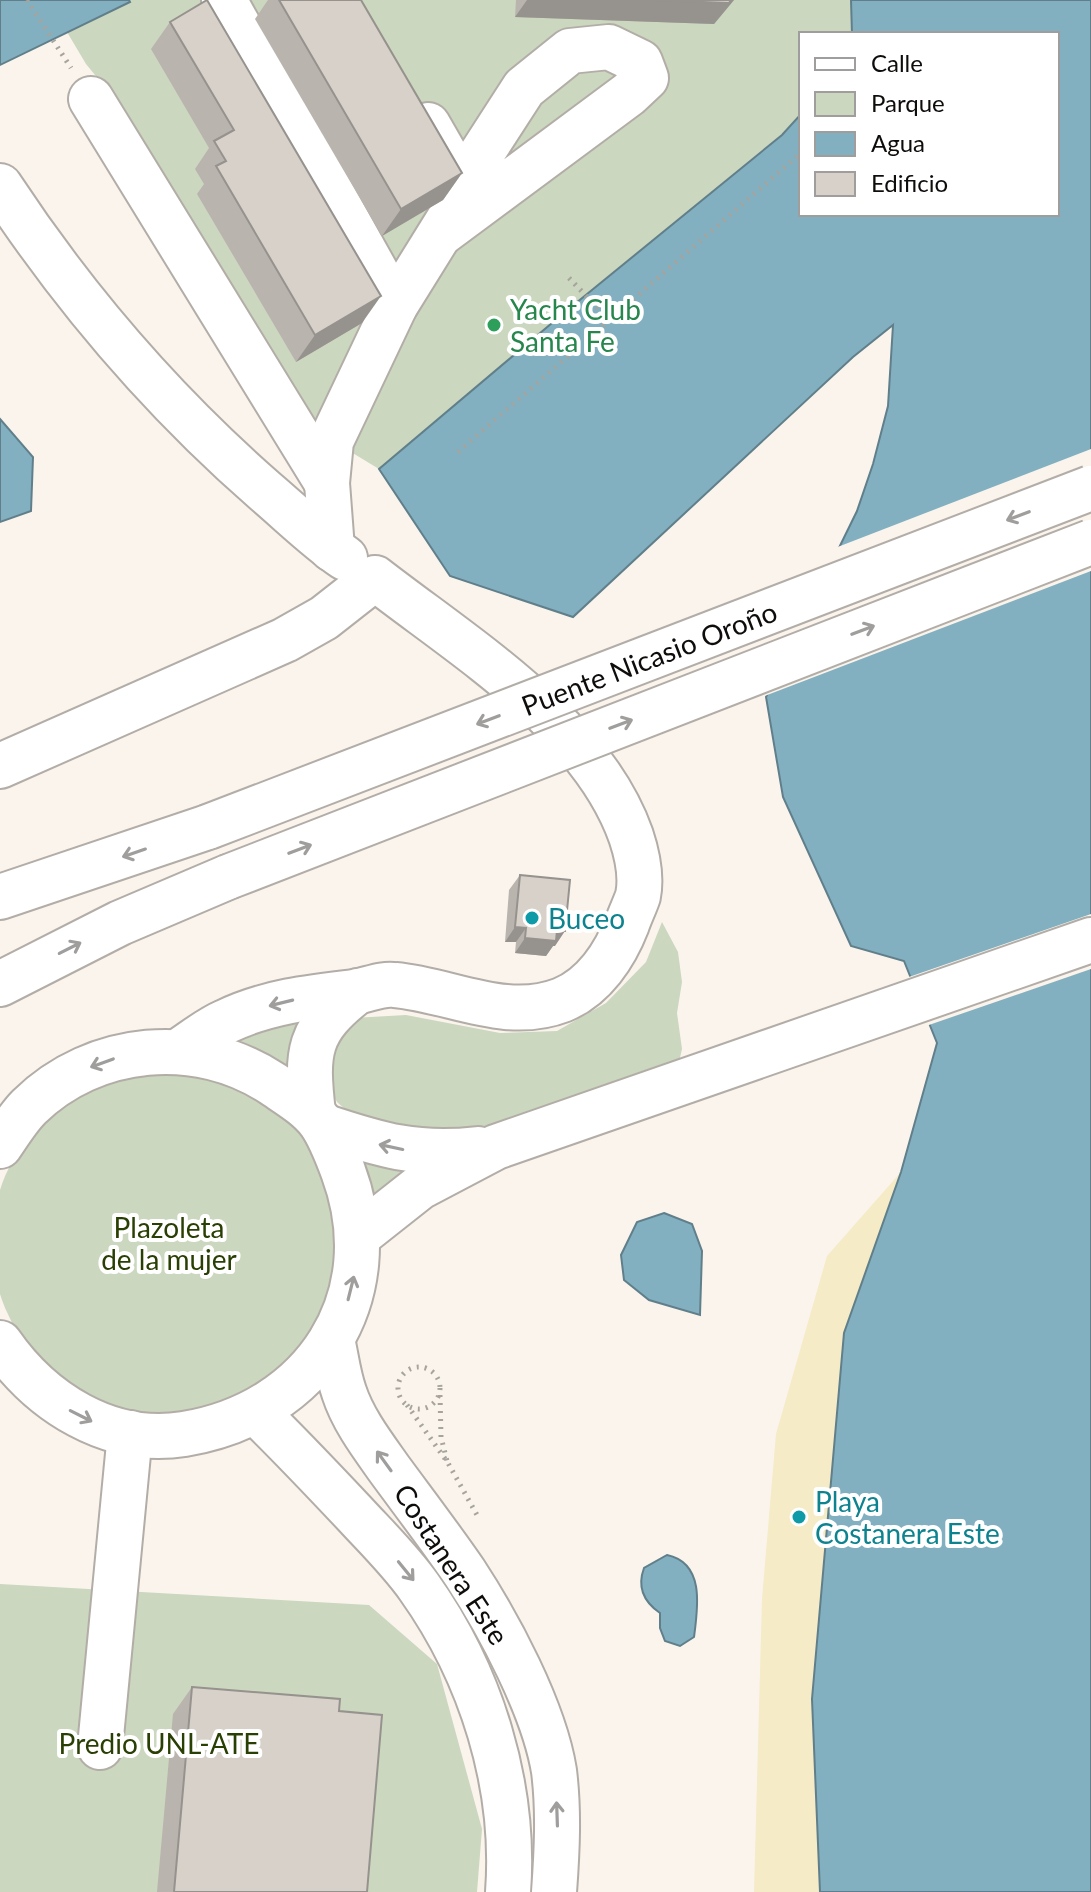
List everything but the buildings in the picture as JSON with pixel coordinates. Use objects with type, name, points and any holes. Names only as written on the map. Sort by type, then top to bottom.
[{"type":"main road","points":[[224,0],[395,306]]},
{"type":"main road","points":[[332,549],[327,483],[331,441],[395,306],[439,235],[457,206],[462,184],[524,88],[570,51],[609,47],[640,62],[646,78],[629,94],[439,235]]},
{"type":"main road","points":[[405,88],[462,184]]},
{"type":"main road","points":[[91,99],[327,483]]},
{"type":"main road","points":[[0,186],[28,229],[97,320],[145,376],[221,452],[332,549],[375,578],[536,702],[605,780],[622,809],[639,867],[638,895],[620,941],[595,978],[562,1000],[523,1007],[494,1007],[390,984],[308,996],[265,1007],[224,1022],[179,1051]]},
{"type":"main road","name":"Puente Nicasio Oroño","points":[[0,897],[208,827],[1091,488]]},
{"type":"main road","name":"Puente Nicasio Oroño","points":[[0,984],[120,923],[228,877],[1091,542]]},
{"type":"main road","points":[[0,766],[285,640],[324,618],[375,578]]},
{"type":"main road","points":[[358,1236],[420,1187],[496,1147],[1091,940]]},
{"type":"main road","points":[[6,1359],[51,1400],[89,1421],[130,1433],[173,1435],[215,1429],[256,1412],[283,1394],[315,1365],[332,1339],[347,1306],[355,1272],[358,1236],[352,1196],[318,1120],[310,1086],[311,1052],[323,1022],[358,991]]},
{"type":"main road","points":[[0,1146],[28,1107],[73,1074],[124,1055],[179,1051],[218,1058],[255,1072],[318,1120],[369,1142],[425,1153],[496,1147]]},
{"type":"main road","name":"Costanera Este","points":[[332,1339],[344,1392],[352,1412],[370,1442],[465,1573],[531,1698],[548,1743],[553,1770],[558,1837],[554,1892]]},
{"type":"main road","name":"Costanera Este","points":[[256,1412],[391,1553],[418,1586],[447,1631],[473,1687],[502,1773],[510,1857],[508,1892]]},
{"type":"main road","points":[[100,1747],[130,1433]]},
{"type":"path","points":[[27,0],[91,99]]},
{"type":"path","points":[[458,452],[799,155]]},
{"type":"path","points":[[569,278],[610,321]]},
{"type":"path","points":[[440,1390],[434,1403],[421,1409],[407,1405],[398,1387],[403,1374],[421,1366],[438,1377],[440,1390],[441,1437],[448,1463]]},
{"type":"green space","name":"Yacht Club Santa Fe","points":[[851,0],[852,32],[799,32],[799,216],[443,561],[379,469],[323,435],[128,115],[86,64],[67,32],[129,2]]},
{"type":"green space","points":[[662,922],[678,952],[682,982],[677,1013],[682,1049],[679,1062],[547,1111],[453,1138],[355,1118],[337,1102],[327,1084],[327,1044],[353,1018],[406,1015],[500,1033],[557,1031],[606,1003],[646,962]]},
{"type":"green space","points":[[319,1006],[299,1082],[215,1038]]},
{"type":"green space","name":"Plazoleta de la mujer","points":[[182,1069],[215,1076],[247,1089],[275,1108],[299,1132],[318,1160],[331,1192],[338,1225],[338,1259],[331,1292],[318,1324],[299,1352],[275,1376],[247,1395],[199,1412],[148,1415],[115,1408],[83,1395],[55,1376],[31,1352],[12,1324],[-1,1292],[-1,1192],[12,1160],[31,1132],[55,1108],[83,1089],[131,1072]]},
{"type":"green space","points":[[354,1155],[439,1164],[372,1215]]},
{"type":"green space","name":"Predio UNL-ATE","points":[[0,1584],[369,1605],[437,1664],[482,1829],[477,1892],[0,1892]]},
{"type":"sand","name":"Playa Costanera Este","points":[[901,1172],[844,1333],[812,1699],[820,1892],[754,1892],[762,1599],[776,1434],[827,1256]]},
{"type":"water","points":[[0,0],[129,0],[130,2],[0,65]]},
{"type":"water","points":[[851,0],[1091,0],[1091,1892],[820,1892],[812,1699],[844,1333],[901,1172],[937,1043],[904,961],[851,946],[783,797],[766,697],[857,511],[888,406],[893,325],[853,357],[573,617],[450,576],[379,469],[782,135],[799,116],[799,216],[1059,216],[1059,32],[852,32]]},
{"type":"water","points":[[0,419],[33,457],[31,511],[0,522]]},
{"type":"water","points":[[664,1213],[692,1224],[702,1251],[700,1315],[649,1300],[624,1280],[621,1255],[637,1222]]},
{"type":"water","points":[[667,1555],[688,1567],[696,1588],[694,1637],[680,1646],[665,1641],[660,1628],[660,1613],[646,1599],[642,1588],[644,1568]]},
{"type":"pier","points":[[1091,449],[1091,571],[762,697],[835,548]]},
{"type":"pier","points":[[1091,914],[1091,969],[926,1026],[906,978]]},
{"type":"place","name":"Yacht Club Santa Fe","points":[[494,325]]},
{"type":"place","name":"Buceo","points":[[532,918]]},
{"type":"place","name":"Playa Costanera Este","points":[[799,1517]]}]
